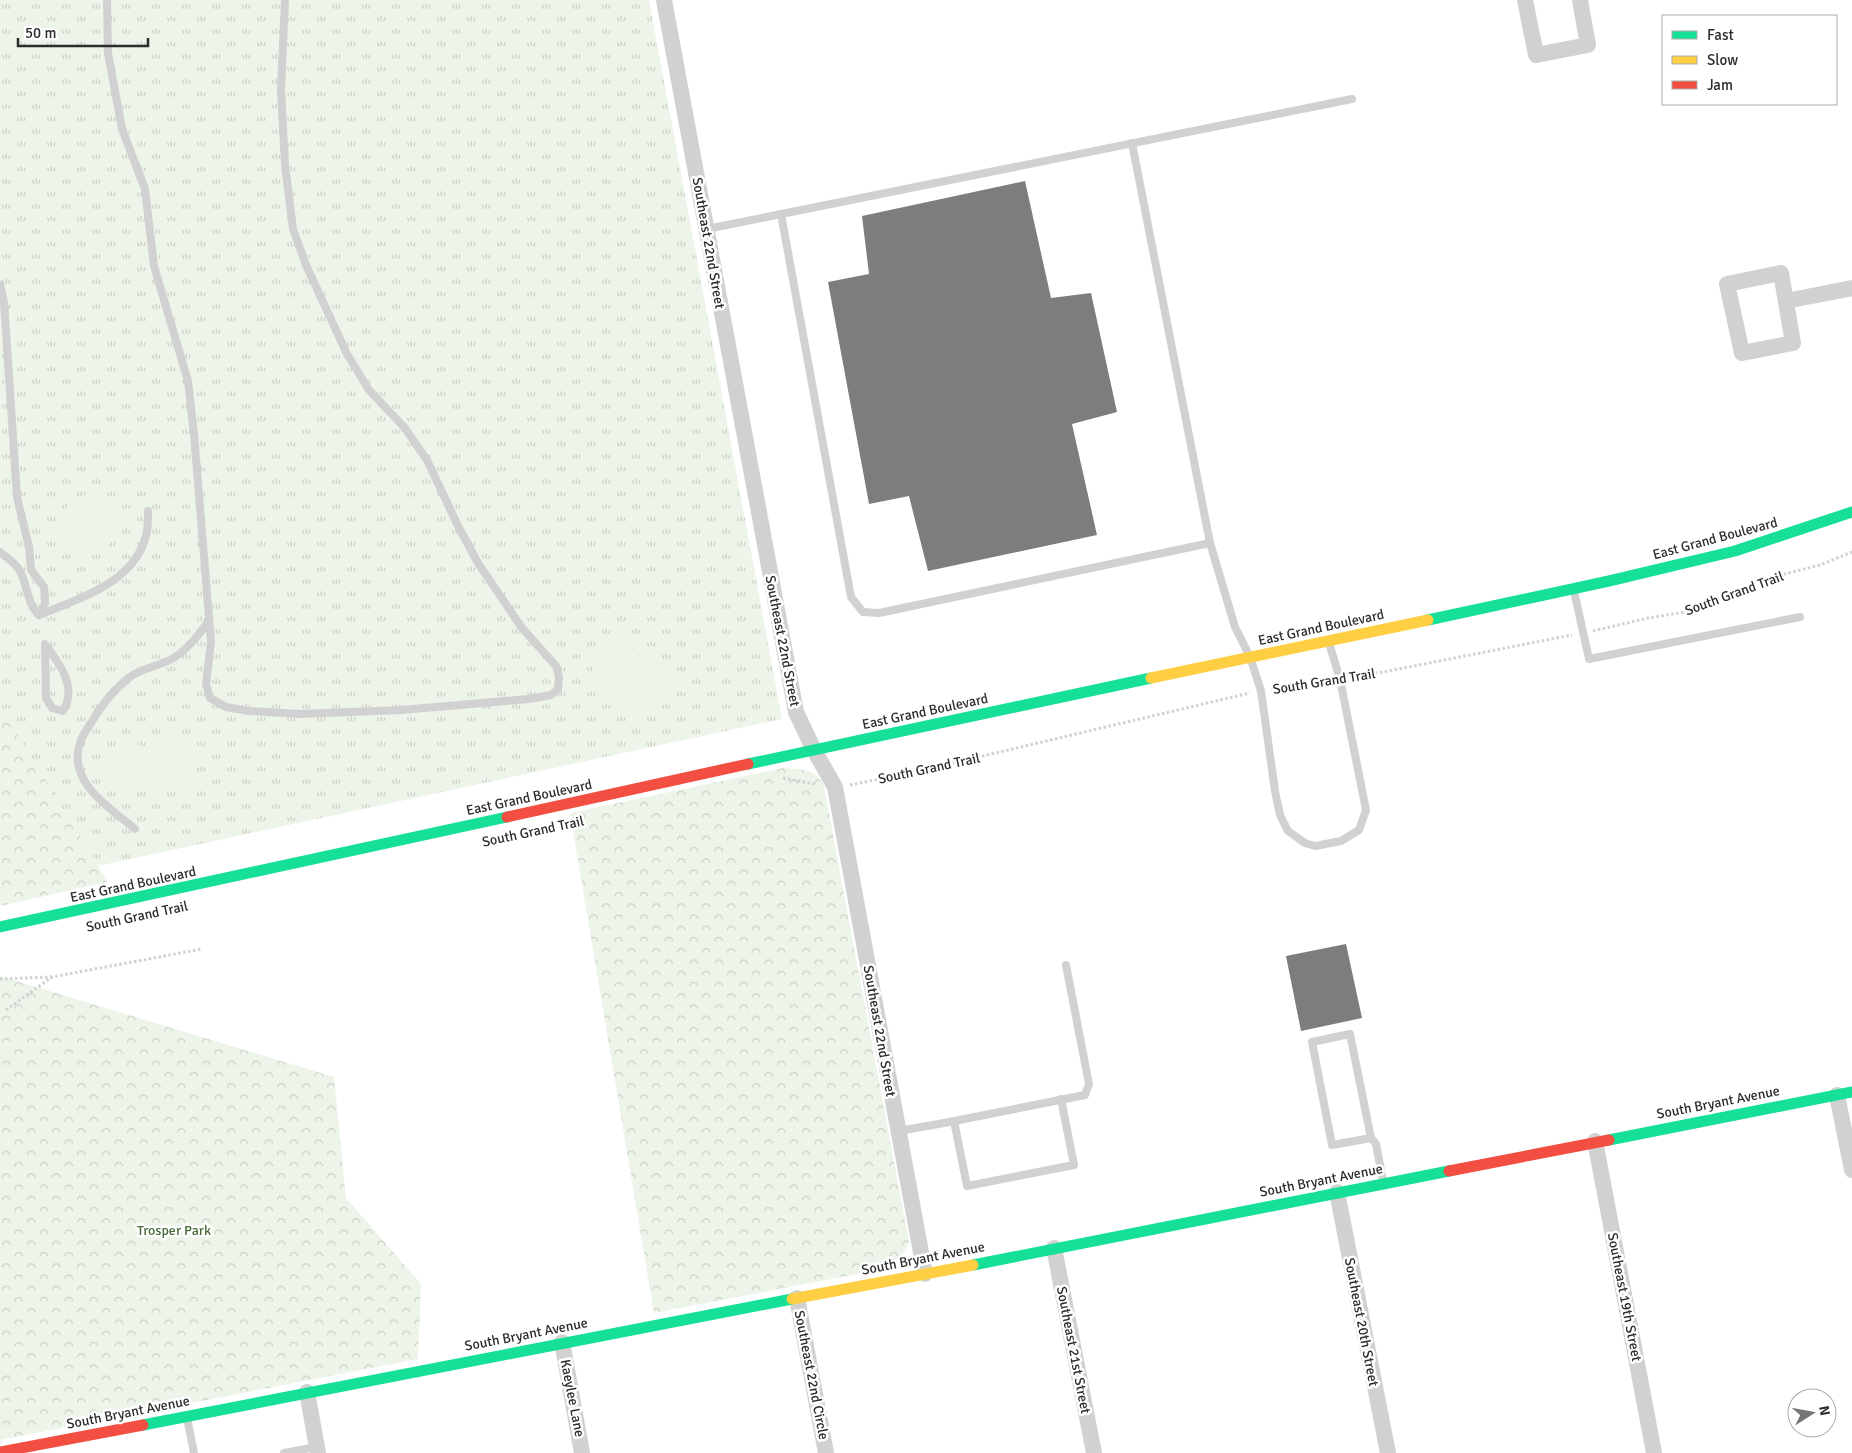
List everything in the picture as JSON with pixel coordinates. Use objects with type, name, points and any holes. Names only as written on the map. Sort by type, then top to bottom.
[{"type":"street","name":"Southeast 22nd Street","points":[[664,0],[796,712],[835,788],[925,1274]]},
{"type":"street","points":[[1525,0],[1536,55],[1588,45],[1580,0]]},
{"type":"street","points":[[1782,273],[1786,301],[1793,343],[1742,354],[1727,284],[1782,273]]},
{"type":"street","points":[[1786,301],[1852,288]]},
{"type":"street","name":"East Grand Boulevard","points":[[0,927],[814,750],[1574,589],[1735,551],[1852,512]]},
{"type":"street","points":[[1845,1093],[1852,1170]]},
{"type":"street","name":"South Bryant Avenue","points":[[3,1452],[562,1342],[925,1274],[1845,1093]]},
{"type":"street","name":"Southeast 19th Street","points":[[1595,1141],[1654,1453]]},
{"type":"street","name":"Southeast 20th Street","points":[[1337,1192],[1388,1453]]},
{"type":"street","name":"Southeast 21st Street","points":[[1054,1248],[1094,1453]]},
{"type":"street","name":"Southeast 22nd Circle","points":[[797,1298],[826,1453]]},
{"type":"street","name":"Kaeylee Lane","points":[[562,1342],[582,1453]]},
{"type":"street","points":[[307,1392],[317,1450]]},
{"type":"lane","points":[[107,0],[108,53],[122,129],[145,190],[154,266],[188,381],[211,642],[206,684],[210,698],[226,706],[249,711],[298,714],[441,707],[529,699],[551,695],[558,690],[559,677],[556,666],[522,628],[478,563],[458,526],[427,460],[404,428],[369,390],[347,354],[306,265],[292,229],[285,165],[281,89],[285,0]]},
{"type":"lane","points":[[707,229],[1352,99]]},
{"type":"lane","points":[[1132,143],[1210,543],[1235,627],[1250,658],[1261,691],[1280,816],[1288,831],[1305,843],[1315,846],[1341,841],[1359,830],[1366,810],[1340,679],[1328,641]]},
{"type":"lane","points":[[781,214],[852,597],[863,612],[879,613],[1210,543]]},
{"type":"lane","points":[[0,285],[4,302],[17,497],[29,547],[31,570],[44,587],[46,598],[46,603],[39,615]]},
{"type":"lane","points":[[39,615],[103,588],[122,574],[139,552],[147,532],[148,511]]},
{"type":"lane","points":[[0,552],[20,570],[32,606],[39,615]]},
{"type":"lane","points":[[1574,589],[1589,660],[1800,617]]},
{"type":"lane","points":[[135,829],[96,796],[84,782],[77,764],[80,743],[95,715],[115,690],[132,676],[175,657],[192,642],[209,621]]},
{"type":"lane","points":[[45,644],[61,666],[69,688],[68,703],[63,710],[52,708],[46,698],[45,644]]},
{"type":"lane","points":[[899,1131],[1084,1095],[1089,1084],[1066,965]]},
{"type":"lane","points":[[1371,1138],[1332,1145],[1312,1042],[1350,1034],[1371,1138],[1376,1144],[1384,1183]]},
{"type":"lane","points":[[954,1121],[967,1186],[1074,1165],[1061,1099]]},
{"type":"lane","points":[[186,1415],[194,1453]]},
{"type":"lane","points":[[284,1453],[317,1450]]},
{"type":"path","name":"South Grand Trail","points":[[774,778],[796,779],[835,788],[936,767],[1261,691],[1310,686],[1548,641],[1648,618],[1692,611],[1754,583],[1820,565],[1852,552]]},
{"type":"path","points":[[0,979],[52,977],[202,949]]},
{"type":"path","points":[[6,1010],[52,977]]},
{"type":"green space","points":[[0,0],[649,0],[782,719],[0,887]]},
{"type":"green space","points":[[84,495],[102,498],[114,506],[119,516],[119,527],[115,538],[106,547],[95,553],[79,554],[69,550],[60,542],[57,526],[63,511],[76,499]]},
{"type":"green space","points":[[613,635],[627,639],[642,659],[664,667],[668,671],[672,683],[668,696],[659,708],[647,713],[635,713],[623,709],[612,703],[596,684],[592,660],[596,648],[603,639]]},
{"type":"green space","points":[[0,706],[95,860],[107,882],[0,906]]},
{"type":"green space","points":[[169,739],[188,746],[195,756],[197,769],[194,779],[190,784],[184,787],[156,786],[129,793],[120,792],[113,787],[109,781],[106,768],[109,754],[113,749],[118,745],[126,743],[148,747],[154,741]]},
{"type":"green space","points":[[783,768],[801,769],[812,773],[824,786],[909,1242],[901,1257],[889,1268],[654,1313],[570,813]]},
{"type":"green space","name":"Trosper Park","points":[[0,976],[334,1077],[346,1198],[421,1284],[418,1359],[0,1440]]},
{"type":"building","points":[[1025,181],[1051,298],[1091,293],[1117,412],[1072,424],[1097,535],[928,571],[909,496],[869,504],[828,282],[869,274],[862,216]]},
{"type":"building","points":[[1346,944],[1362,1018],[1301,1031],[1286,956]]},
{"type":"traffic: fast","points":[[1428,620],[1609,581],[1735,551],[1852,512]]},
{"type":"traffic: fast","points":[[748,764],[1151,678]]},
{"type":"traffic: fast","points":[[0,927],[507,817]]},
{"type":"traffic: fast","points":[[1609,1140],[1852,1092]]},
{"type":"traffic: fast","points":[[973,1265],[1449,1171]]},
{"type":"traffic: fast","points":[[143,1425],[792,1299]]},
{"type":"traffic: slow","points":[[1151,678],[1428,620]]},
{"type":"traffic: slow","points":[[792,1299],[973,1265]]},
{"type":"traffic: jam","points":[[507,817],[748,764]]},
{"type":"traffic: jam","points":[[1449,1171],[1609,1140]]},
{"type":"traffic: jam","points":[[0,1452],[143,1425]]}]
